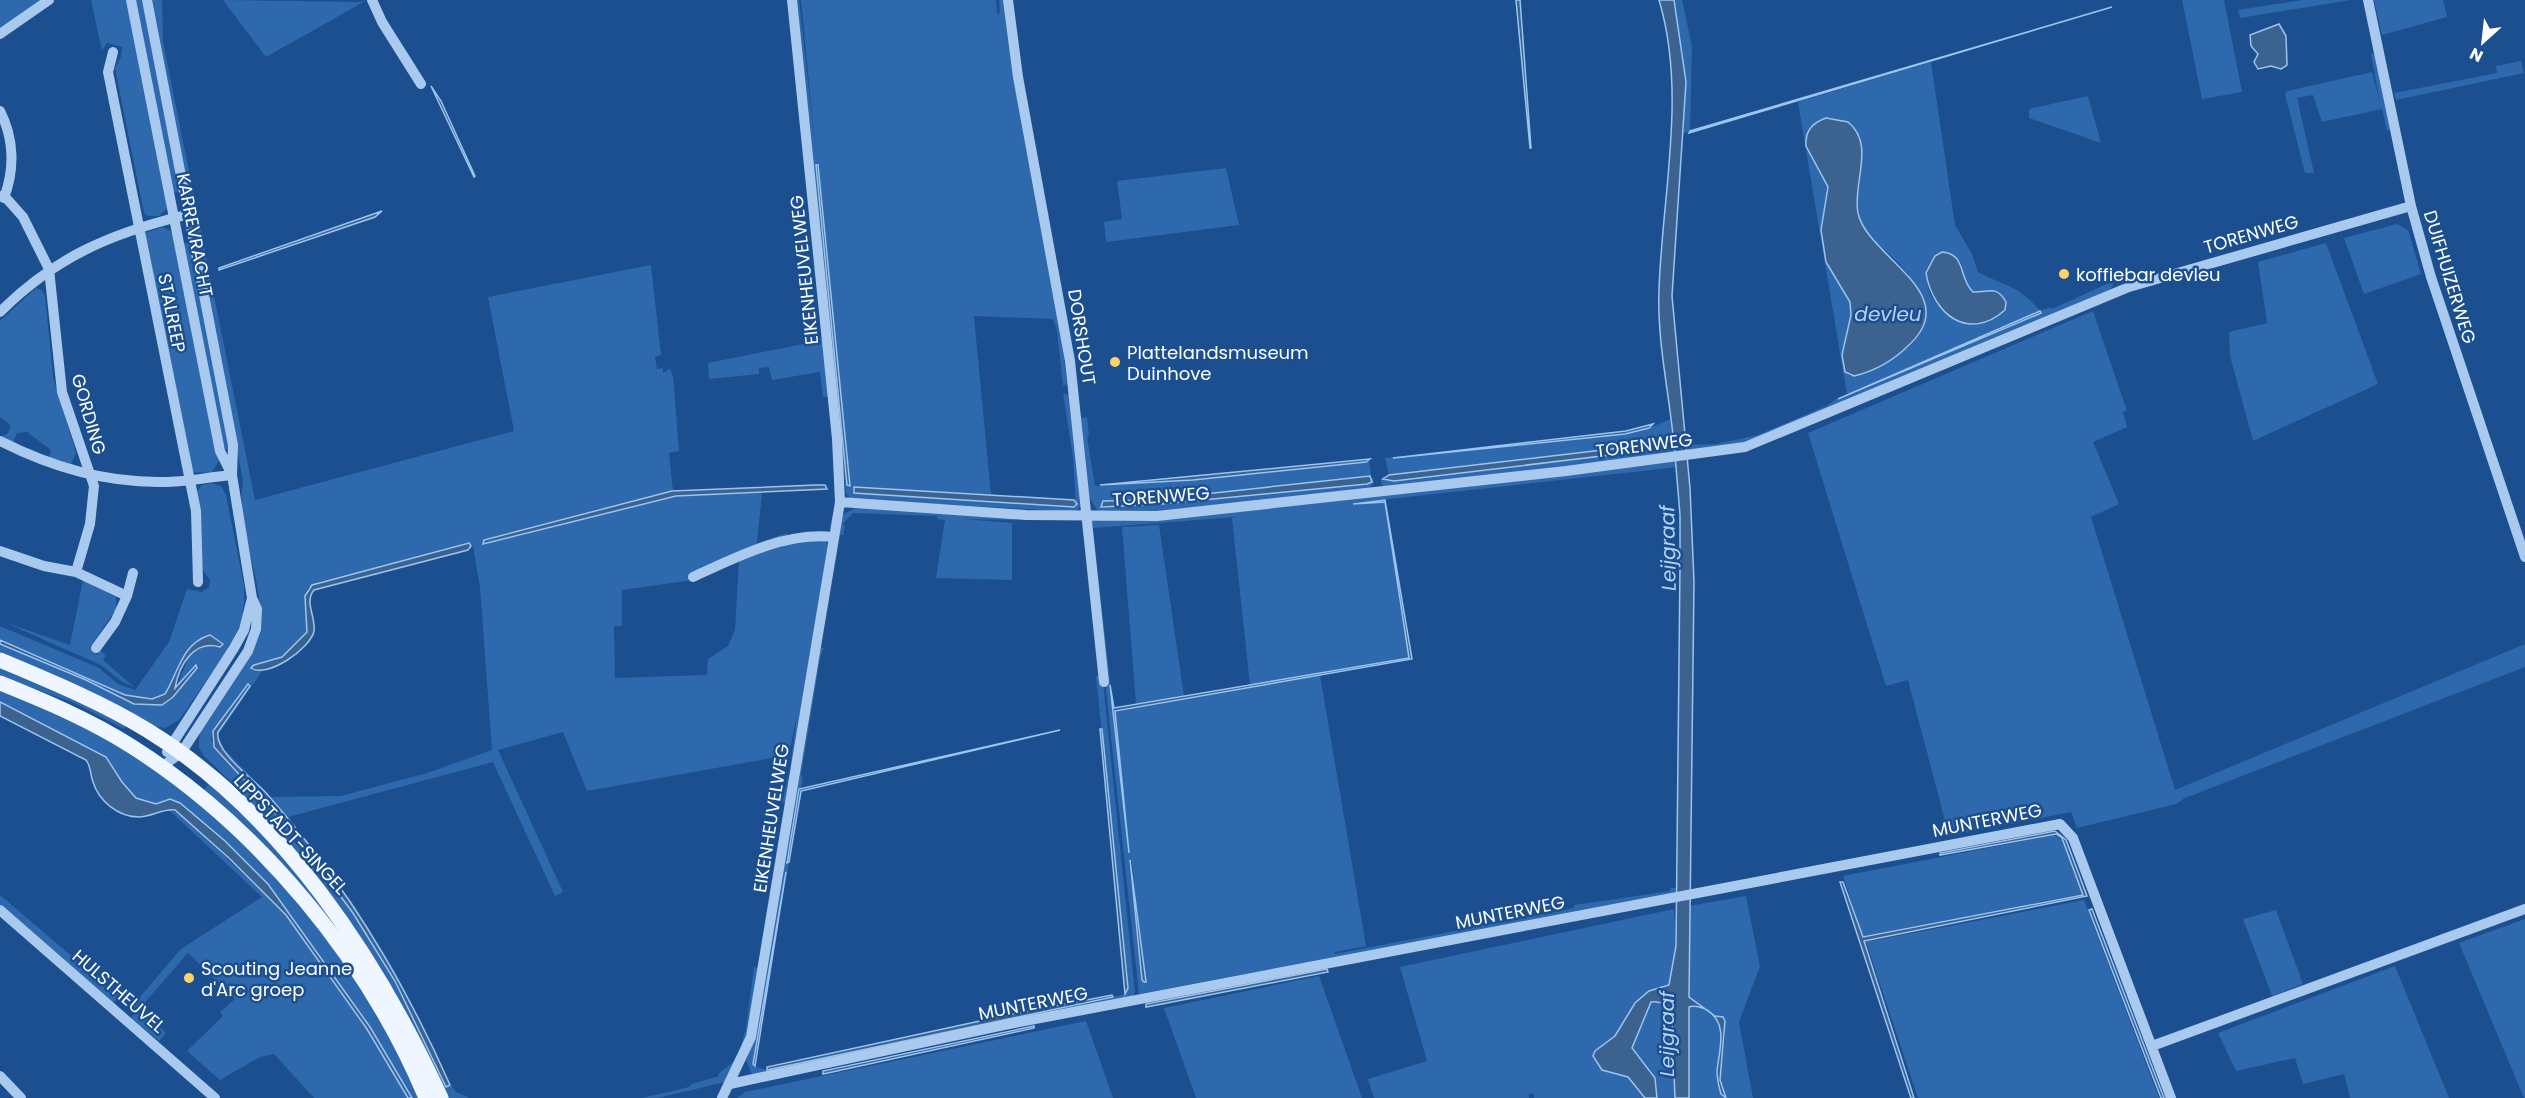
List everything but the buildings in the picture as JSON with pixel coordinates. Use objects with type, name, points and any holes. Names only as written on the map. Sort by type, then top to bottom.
[{"type":"main road","name":"LIPPSTADT-SINGEL","points":[[0,660],[91,699],[175,749],[248,812],[337,914],[389,995],[441,1098]]},
{"type":"main road","name":"LIPPSTADT-SINGEL","points":[[0,682],[93,724],[161,767],[236,827],[303,898],[381,1010],[426,1098]]},
{"type":"street","points":[[0,34],[49,0]]},
{"type":"street","name":"KARREVRACHT","points":[[131,0],[220,451],[231,475]]},
{"type":"street","name":"KARREVRACHT","points":[[147,0],[233,445],[231,475],[252,598],[256,609],[256,629],[252,642],[161,767]]},
{"type":"street","points":[[372,0],[382,22],[421,84]]},
{"type":"street","name":"EIKENHEUVELWEG","points":[[722,1098],[752,1038],[840,502],[837,439],[792,0]]},
{"type":"street","name":"DORSHOUT","points":[[1008,0],[1018,77],[1070,361],[1104,682]]},
{"type":"street","name":"DUIFHUIZERWEG","points":[[2368,0],[2411,206],[2431,277],[2525,557]]},
{"type":"street","name":"STALREEP","points":[[113,52],[108,72],[196,511],[198,582]]},
{"type":"street","name":"GORDING","points":[[0,111],[11,145],[10,174],[2,197],[23,217],[49,269],[62,392],[94,486],[90,524],[76,572]]},
{"type":"street","name":"TORENWEG","points":[[840,502],[1086,517],[1157,516],[1691,456],[1745,447],[1779,435],[2129,287],[2411,206]]},
{"type":"street","points":[[0,312],[49,269],[97,243],[138,227],[188,214]]},
{"type":"street","points":[[0,441],[35,459],[113,479],[164,482],[231,475]]},
{"type":"street","points":[[693,577],[784,541],[806,537],[833,537]]},
{"type":"street","points":[[0,551],[52,568],[76,572],[127,596]]},
{"type":"street","points":[[96,648],[115,622],[127,596],[133,573]]},
{"type":"street","name":"MUNTERWEG","points":[[730,1084],[1004,1025],[2060,824],[2073,838],[2171,1098]]},
{"type":"street","points":[[2152,1046],[2525,909]]},
{"type":"street","name":"HULSTHEUVEL","points":[[0,910],[215,1098]]},
{"type":"street","points":[[0,1076],[21,1098]]},
{"type":"shaded area","points":[[0,0],[45,0],[0,29]]},
{"type":"shaded area","points":[[91,0],[127,0],[169,206],[159,216],[148,216],[144,213],[115,68],[121,57],[122,47],[107,43],[102,51]]},
{"type":"shaded area","points":[[134,0],[142,0],[179,191],[173,193]]},
{"type":"shaded area","points":[[149,0],[162,0],[163,42],[255,500],[514,431],[488,297],[651,265],[661,355],[655,357],[657,369],[663,368],[663,373],[670,369],[673,377],[679,451],[669,453],[673,491],[484,540],[483,544],[676,496],[762,493],[757,543],[787,533],[786,539],[740,554],[692,574],[693,580],[622,590],[622,626],[614,626],[615,678],[707,675],[708,659],[728,646],[735,630],[739,559],[787,542],[821,538],[828,544],[787,802],[782,803],[790,770],[797,714],[789,755],[587,791],[563,732],[498,750],[563,892],[555,896],[493,762],[288,817],[357,909],[397,975],[431,1044],[370,934],[321,864],[268,797],[341,796],[427,773],[492,750],[480,587],[473,546],[469,544],[318,582],[307,589],[305,604],[307,632],[282,657],[254,665],[252,670],[262,671],[218,735],[224,749],[267,793],[233,762],[221,748],[217,739],[218,733],[220,728],[250,685],[245,686],[213,731],[211,739],[216,750],[242,774],[293,829],[339,890],[397,984],[447,1087],[450,1085],[432,1047],[456,1092],[470,1098],[445,1098],[397,1004],[341,915],[277,832],[199,748],[206,717],[247,657],[255,642],[259,626],[258,591],[243,518],[243,481]]},
{"type":"shaded area","points":[[223,0],[360,2],[367,0],[266,57]]},
{"type":"shaded area","points":[[796,0],[799,0],[816,155],[801,0],[996,0],[997,14],[1000,13],[999,0],[1005,0],[1058,306],[1067,384],[1063,386],[1057,330],[1053,319],[974,316],[991,495],[854,487],[853,491],[1076,507],[1073,458],[1063,393],[1071,396],[1080,507],[1076,512],[852,499],[846,494]],"holes":[[[816,165],[818,165],[850,486],[847,485]]]},
{"type":"shaded area","points":[[1674,0],[1682,0],[1692,46],[1690,131],[1682,134],[1686,82]]},
{"type":"shaded area","points":[[2182,0],[2224,0],[2242,92],[2202,99]]},
{"type":"shaded area","points":[[2302,0],[2351,0],[2240,18],[2238,10]]},
{"type":"shaded area","points":[[2374,0],[2443,0],[2447,17],[2382,35]]},
{"type":"shaded area","points":[[2375,53],[2391,129],[2387,131],[2382,109],[2322,122],[2313,95],[2297,98],[2314,173],[2305,173],[2285,94],[2287,91],[2372,72],[2380,103],[2371,54]]},
{"type":"shaded area","points":[[2521,61],[2524,73],[2396,100],[2394,93],[2497,73],[2496,66]]},
{"type":"shaded area","points":[[1931,62],[1955,225],[1972,254],[1978,272],[2018,291],[2040,311],[1847,395],[1798,102]],"holes":[[[1811,126],[1854,126],[1861,149],[1858,208],[1863,227],[1908,275],[1921,294],[1925,308],[1925,321],[1921,333],[1901,353],[1875,367],[1850,376],[1845,372],[1842,355],[1851,315],[1850,302],[1826,262],[1821,230],[1828,187],[1806,146]],[[1949,253],[1961,262],[1964,280],[1970,289],[1980,292],[1998,291],[2006,302],[2005,310],[1990,319],[1975,322],[1960,320],[1946,313],[1936,303],[1929,291],[1928,276],[1932,261]]]},
{"type":"shaded area","points":[[2088,96],[2101,143],[2029,118],[2029,109]]},
{"type":"shaded area","points":[[1226,168],[1239,225],[1106,242],[1104,222],[1122,219],[1117,181]]},
{"type":"shaded area","points":[[2397,224],[2408,230],[2421,274],[2364,294],[2344,238]]},
{"type":"shaded area","points":[[163,227],[172,232],[219,461],[211,473],[192,472],[145,233]]},
{"type":"shaded area","points":[[189,242],[230,448],[223,450],[182,244]]},
{"type":"shaded area","points":[[2326,243],[2378,384],[2253,441],[2230,356],[2229,332],[2267,323],[2258,262]]},
{"type":"shaded area","points":[[2113,281],[2110,291],[1746,443],[1687,453],[1686,445],[1716,444],[1758,435],[1826,406],[1838,398],[1839,400],[2041,313],[2040,311],[2050,307],[2052,309]]},
{"type":"shaded area","points":[[36,288],[42,290],[45,296],[53,377],[76,453],[71,464],[49,458],[51,450],[27,432],[17,433],[13,442],[2,436],[7,434],[11,426],[0,417],[0,321]]},
{"type":"shaded area","points":[[2093,311],[2127,411],[2123,412],[2127,427],[2093,442],[2119,504],[2091,517],[2175,790],[2525,644],[2525,667],[2185,798],[2176,804],[2077,828],[2071,812],[1949,836],[1908,680],[1886,686],[1808,433]]},
{"type":"shaded area","points":[[818,338],[823,338],[829,395],[827,397],[823,397],[820,372],[772,380],[769,367],[759,368],[759,374],[709,379],[708,363],[818,341]]},
{"type":"shaded area","points":[[1087,417],[1089,436],[1087,437],[1095,486],[1193,480],[1369,461],[1371,476],[1149,500],[1103,501],[1101,506],[1162,504],[1367,484],[1373,477],[1374,483],[1368,489],[1149,512],[1099,513],[1089,497],[1081,418]]},
{"type":"shaded area","points":[[1671,419],[1673,436],[1637,446],[1389,475],[1385,458],[1625,434]]},
{"type":"shaded area","points":[[1674,443],[1676,454],[1386,488],[1381,484],[1384,476],[1386,481],[1627,453]]},
{"type":"shaded area","points":[[1676,460],[1676,467],[1670,468],[1353,503],[1354,505],[1384,501],[1409,658],[1250,685],[1232,518],[1236,517],[1093,528],[1129,853],[1115,712],[1320,675],[1366,946],[1334,952],[1335,954],[1574,908],[1574,905],[1670,891],[1670,888],[1677,888],[1676,894],[1139,994],[1105,682],[1091,521]],"holes":[[[1129,862],[1132,862],[1144,982]]]},
{"type":"shaded area","points":[[211,483],[221,486],[226,495],[244,586],[244,605],[241,624],[224,656],[179,720],[165,728],[152,726],[0,654],[0,644],[86,680],[134,704],[173,697],[191,669],[176,688],[190,654],[210,644],[220,647],[222,642],[192,645],[178,665],[165,694],[152,699],[125,695],[0,640],[0,626],[99,668],[118,684],[135,690],[169,642],[187,589],[202,592],[209,587],[210,580],[201,567],[201,521],[196,493],[202,485]]},
{"type":"shaded area","points":[[855,508],[1012,516],[1015,524],[1012,520],[964,519],[1012,523],[1012,580],[936,578],[945,520],[937,519],[937,516],[853,513],[842,525],[845,525],[843,535],[840,535],[821,647],[824,648],[820,658],[801,776],[803,777],[786,861],[789,862],[753,1064],[755,1067],[768,1070],[1126,994],[1128,988],[1096,676],[1101,676],[1103,682],[1135,992],[1133,996],[752,1074],[746,1061],[754,1041],[842,515]]},
{"type":"shaded area","points":[[1159,525],[1184,696],[1136,704],[1122,527]]},
{"type":"shaded area","points":[[83,580],[116,597],[116,609],[90,647],[97,655],[100,650],[106,656],[103,660],[134,687],[121,681],[101,665],[4,622],[70,645]]},
{"type":"shaded area","points":[[0,668],[76,698],[127,725],[124,729],[74,703],[0,676]]},
{"type":"shaded area","points":[[0,689],[95,733],[142,760],[204,806],[280,880],[357,978],[422,1098],[412,1098],[370,1027],[268,884],[225,841],[175,800],[166,800],[156,804],[136,798],[122,782],[106,757],[0,702]]},
{"type":"shaded area","points":[[209,784],[252,824],[327,907],[373,982],[203,791]]},
{"type":"shaded area","points":[[168,809],[182,815],[286,915],[367,1029],[408,1098],[314,1098],[274,1054],[260,1057],[220,1080],[187,1051],[223,1016],[220,1012],[235,999],[188,953],[139,1009],[166,1033],[159,1041],[131,1018],[137,1011],[120,997],[113,1003],[0,904],[0,895],[116,994],[120,993],[134,1004],[181,949],[262,897]]},
{"type":"shaded area","points":[[2054,835],[2063,841],[2082,894],[1863,936],[1843,876]]},
{"type":"shaded area","points":[[1746,896],[1760,966],[1739,1022],[1753,1098],[1726,1098],[1720,1080],[1725,1038],[1723,1017],[1715,1016],[1689,997],[1689,906]]},
{"type":"shaded area","points":[[2084,900],[2159,1098],[1918,1098],[1866,942]]},
{"type":"shaded area","points":[[1674,909],[1676,946],[1669,985],[1650,991],[1635,1003],[1615,1036],[1595,1051],[1593,1056],[1632,1081],[1645,1098],[1534,1098],[1534,1094],[1529,1094],[1529,1098],[1374,1098],[1368,1079],[1427,1061],[1400,967]]},
{"type":"shaded area","points":[[2276,910],[2303,984],[2272,996],[2243,919]]},
{"type":"shaded area","points":[[2525,919],[2525,1098],[2524,1098],[2459,943]]},
{"type":"shaded area","points":[[2395,966],[2449,1098],[2350,1098],[2344,1074],[2303,1084],[2295,1058],[2236,1071],[2218,1033]]},
{"type":"shaded area","points":[[754,967],[758,968],[747,1040],[725,1082],[658,1098],[642,1098],[689,1087],[719,1076],[718,1074],[733,1062],[740,1050],[746,1028]]},
{"type":"shaded area","points":[[1319,976],[1362,1098],[1196,1098],[1164,1008]]},
{"type":"shaded area","points":[[1656,1001],[1670,1010],[1672,1020],[1675,1098],[1657,1098],[1657,1086],[1632,1048],[1651,1002]]},
{"type":"shaded area","points":[[1689,1007],[1709,1011],[1717,1021],[1721,1032],[1718,1074],[1719,1087],[1724,1098],[1689,1098]]},
{"type":"shaded area","points":[[1086,1021],[1113,1098],[737,1098],[745,1092]]},
{"type":"water","points":[[1516,0],[1520,0],[1531,148],[1530,148]]},
{"type":"water","points":[[1659,0],[1674,0],[1686,82],[1672,296],[1690,488],[1694,582],[1689,997],[1706,1010],[1694,1006],[1689,1007],[1689,1098],[1675,1098],[1672,1020],[1668,1009],[1659,1002],[1651,1002],[1632,1048],[1655,1078],[1657,1098],[1645,1098],[1628,1077],[1602,1070],[1593,1056],[1595,1051],[1615,1036],[1635,1003],[1649,991],[1669,985],[1676,946],[1680,515],[1674,443],[1627,453],[1394,481],[1383,479],[1389,475],[1637,446],[1673,435],[1661,345],[1659,308],[1672,108],[1667,35]]},
{"type":"water","points":[[2112,7],[1689,133],[1690,131]]},
{"type":"water","points":[[2279,24],[2286,36],[2287,65],[2281,69],[2271,66],[2258,69],[2254,62],[2258,54],[2251,46],[2250,35]]},
{"type":"water","points":[[431,86],[441,101],[474,177]]},
{"type":"water","name":"devleu","points":[[1826,118],[1848,122],[1856,131],[1861,141],[1862,153],[1858,213],[1865,229],[1920,292],[1926,309],[1923,326],[1909,345],[1884,364],[1854,376],[1845,372],[1842,355],[1851,315],[1850,302],[1826,262],[1821,230],[1828,187],[1806,146],[1810,128]]},
{"type":"water","points":[[816,165],[818,165],[850,486],[847,485]]},
{"type":"water","points":[[382,211],[375,217],[219,270],[219,268]]},
{"type":"water","points":[[1942,252],[1950,254],[1959,262],[1965,280],[1973,292],[1995,291],[1999,293],[2006,302],[2005,310],[1992,319],[1978,324],[1955,319],[1945,312],[1936,301],[1926,273],[1935,256]]},
{"type":"water","points":[[2040,311],[2041,313],[1838,399]]},
{"type":"water","points":[[1653,424],[1649,428],[1625,434],[1393,458],[1626,431]]},
{"type":"water","points":[[1370,459],[1366,462],[1193,480],[1100,485]]},
{"type":"water","points":[[1370,476],[1372,482],[1367,484],[1162,504],[1101,507],[1103,501],[1149,500]]},
{"type":"water","points":[[825,485],[827,489],[676,496],[483,544],[484,540],[672,491]]},
{"type":"water","points":[[854,487],[1074,500],[1077,504],[1074,507],[854,493]]},
{"type":"water","points":[[1385,500],[1412,659],[1115,711],[1129,853],[1110,685],[1114,708],[1409,658],[1385,502],[1353,504]]},
{"type":"water","points":[[469,543],[471,546],[468,550],[314,590],[310,605],[314,631],[305,646],[277,666],[258,670],[251,668],[254,665],[282,657],[307,632],[305,596],[312,585]]},
{"type":"water","points":[[210,635],[223,644],[220,647],[203,647],[195,650],[189,656],[180,671],[175,688],[196,665],[197,668],[173,697],[162,705],[134,704],[86,680],[0,644],[0,640],[125,695],[152,699],[165,694],[187,652],[201,639]]},
{"type":"water","points":[[248,684],[250,686],[218,732],[218,740],[229,757],[267,794],[295,827],[346,896],[413,1007],[450,1085],[446,1087],[395,981],[353,913],[294,834],[214,747],[213,731]]},
{"type":"water","points":[[0,702],[106,757],[122,782],[136,798],[156,804],[170,799],[180,803],[225,841],[268,884],[370,1027],[412,1098],[408,1098],[367,1029],[286,915],[230,859],[175,810],[139,817],[124,814],[110,807],[96,789],[86,760],[0,716]]},
{"type":"water","points":[[1100,729],[1102,729],[1128,988],[1125,994]]},
{"type":"water","points":[[1060,730],[801,791],[787,863],[799,789]]},
{"type":"water","points":[[2055,831],[2066,840],[2087,896],[1864,941],[1914,1098],[1911,1098],[1840,882],[1843,882],[1863,937],[2083,895],[2062,838],[2056,834],[1940,855],[1940,853]]},
{"type":"water","points":[[1130,860],[1146,982],[1142,980]]},
{"type":"water","points":[[786,872],[755,1066],[753,1064]]},
{"type":"water","points":[[2092,909],[2164,1098],[2161,1098],[2089,910]]},
{"type":"water","points":[[1327,969],[1328,972],[1146,1007],[1146,1004]]},
{"type":"water","points":[[1112,995],[1113,997],[767,1070],[767,1067]]},
{"type":"water","points":[[1708,1011],[1715,1016],[1723,1017],[1725,1021],[1720,1080],[1726,1098],[1721,1094],[1717,1074],[1721,1046],[1720,1030],[1718,1022]]},
{"type":"water","points":[[1034,1026],[1034,1028],[823,1074],[823,1071]]},
{"type":"place","name":"koffiebar devleu","points":[[2064,274]]},
{"type":"place","name":"Plattelandsmuseum Duinhove","points":[[1115,362]]},
{"type":"place","name":"Scouting Jeanne d'Arc groep","points":[[189,978]]},
{"type":"water label","name":"Leijgraaf","points":[[1668,548]]},
{"type":"water label","name":"Leijgraaf","points":[[1667,1034]]}]
